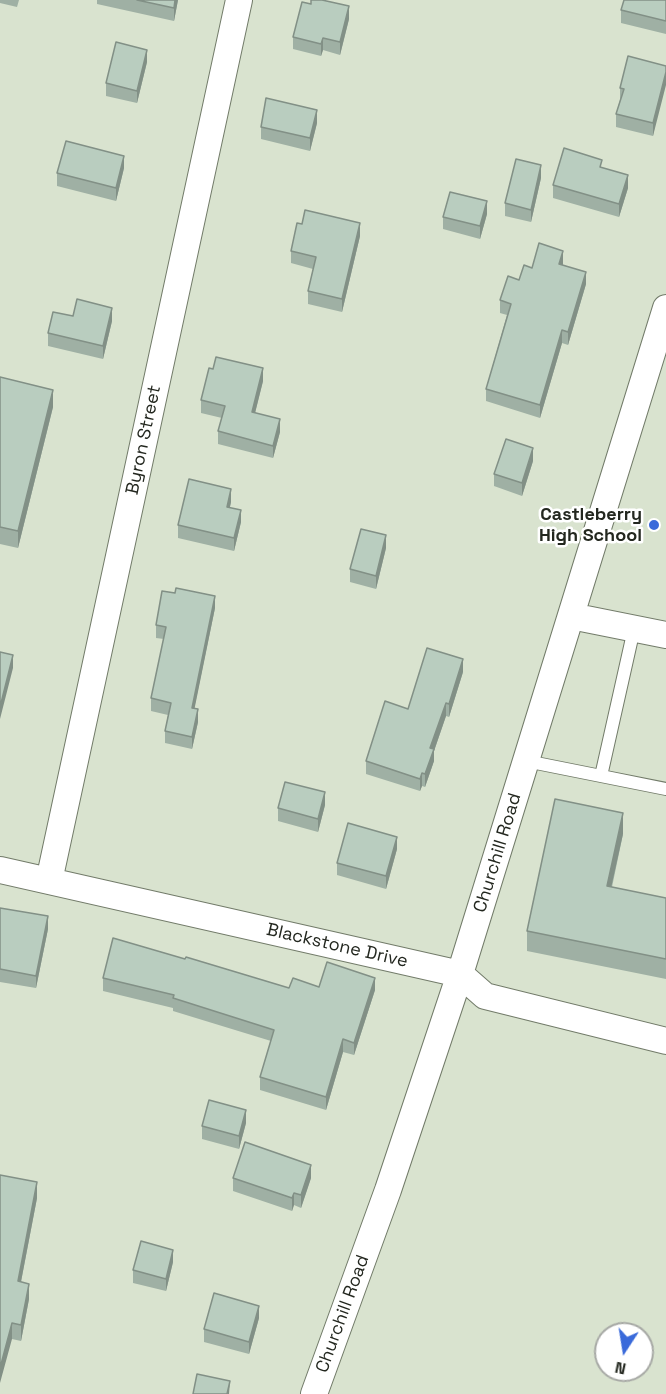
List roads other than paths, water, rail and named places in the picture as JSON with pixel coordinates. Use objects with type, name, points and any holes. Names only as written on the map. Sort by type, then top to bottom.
[{"type":"street","name":"Byron Street","points":[[49,881],[239,0]]},
{"type":"street","name":"Churchill Road","points":[[314,1394],[388,1190],[460,974],[666,308]]},
{"type":"street","points":[[571,616],[666,635]]},
{"type":"street","name":"Blackstone Drive","points":[[0,870],[460,974],[485,996],[666,1041]]},
{"type":"lane","points":[[601,776],[634,629]]},
{"type":"lane","points":[[526,761],[666,789]]},
{"type":"place","name":"Castleberry High School","points":[[654,525]]}]
